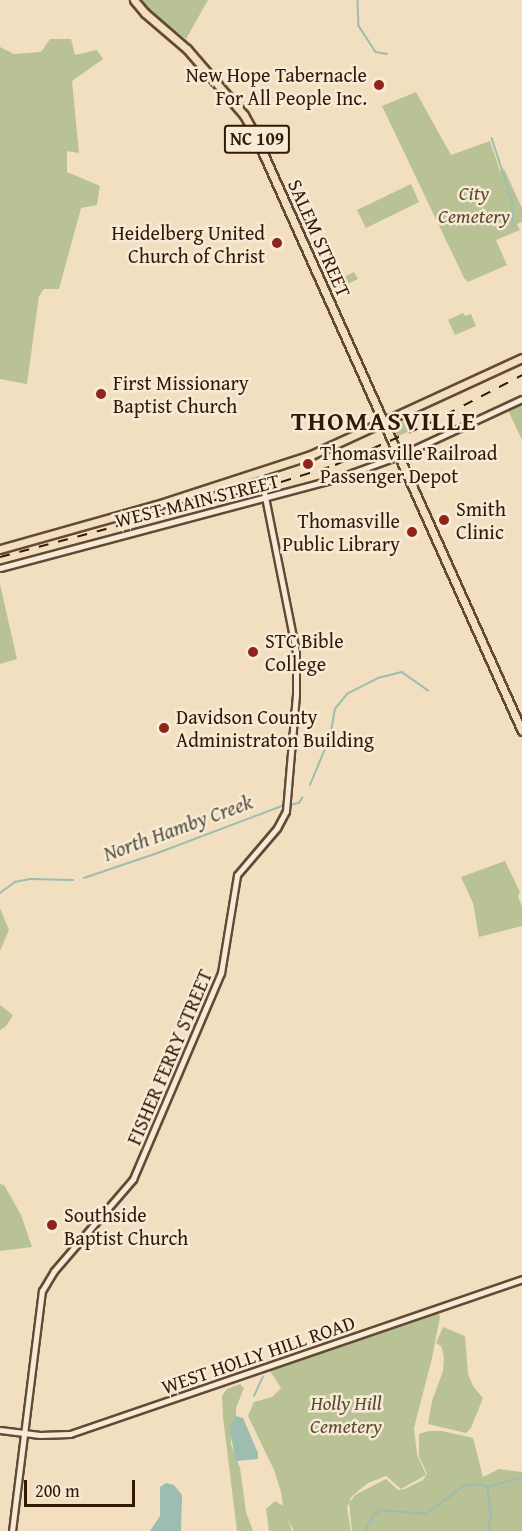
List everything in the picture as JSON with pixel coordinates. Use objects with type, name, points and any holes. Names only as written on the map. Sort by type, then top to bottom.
[{"type":"main road","name":"SALEM STREET","points":[[134,0],[145,13],[187,49],[244,115],[399,456]]},
{"type":"main road","name":"WEST MAIN STREET","points":[[0,549],[311,455],[522,358]]},
{"type":"main road","name":"NC 109","points":[[399,456],[522,731]]},
{"type":"street","name":"WEST MAIN STREET","points":[[0,568],[335,479],[399,456],[522,399]]},
{"type":"street","name":"FISHER FERRY STREET","points":[[12,1531],[42,1291],[54,1271],[133,1179],[222,973],[237,875],[277,828],[286,811],[296,694],[296,652],[260,472]]},
{"type":"street","name":"WEST HOLLY HILL ROAD","points":[[0,1430],[58,1435],[94,1427],[522,1279]]},
{"type":"green space","points":[[142,0],[208,0],[186,39],[148,9]]},
{"type":"green space","points":[[50,39],[71,39],[75,55],[97,50],[103,59],[72,81],[79,153],[67,151],[67,172],[100,186],[97,205],[81,208],[59,289],[44,289],[39,296],[27,384],[0,379],[0,47],[14,54],[41,52]]},
{"type":"green space","name":"City Cemetery","points":[[416,92],[451,155],[490,141],[500,171],[504,169],[522,208],[522,222],[517,224],[520,230],[496,240],[507,265],[468,282],[464,278],[382,106]]},
{"type":"green space","points":[[411,184],[419,202],[366,228],[357,210]]},
{"type":"green space","points":[[354,272],[358,279],[331,292],[327,285]]},
{"type":"green space","points":[[463,313],[465,316],[471,314],[476,326],[455,335],[448,320]]},
{"type":"green space","points":[[522,404],[522,440],[508,410]]},
{"type":"green space","points":[[407,418],[412,430],[396,437],[392,425]]},
{"type":"green space","points":[[0,584],[17,659],[0,664]]},
{"type":"green space","points":[[505,861],[520,892],[518,896],[522,907],[522,926],[479,937],[473,903],[461,877]]},
{"type":"green space","points":[[0,908],[9,930],[0,951]]},
{"type":"green space","points":[[0,1005],[13,1015],[6,1026],[0,1030]]},
{"type":"green space","points":[[0,1184],[4,1185],[21,1215],[32,1247],[0,1251]]},
{"type":"green space","name":"Holly Hill Cemetery","points":[[437,1309],[440,1317],[414,1428],[417,1454],[426,1475],[401,1489],[386,1476],[368,1483],[351,1497],[347,1507],[351,1531],[294,1531],[288,1520],[292,1531],[269,1531],[266,1509],[275,1501],[283,1506],[281,1492],[274,1470],[248,1416],[254,1402],[272,1397],[281,1388],[268,1368]]},
{"type":"green space","points":[[443,1327],[465,1336],[468,1374],[473,1386],[483,1398],[471,1428],[466,1433],[428,1424],[432,1401],[443,1371],[444,1357],[441,1346],[436,1343]]},
{"type":"green space","points":[[240,1384],[244,1388],[236,1408],[236,1416],[231,1424],[231,1444],[240,1468],[246,1512],[253,1531],[237,1531],[223,1417],[222,1396],[227,1389]]},
{"type":"green space","points":[[429,1431],[442,1431],[473,1438],[483,1477],[499,1469],[522,1472],[522,1531],[352,1531],[349,1503],[355,1495],[386,1479],[398,1490],[423,1480],[427,1474],[419,1456],[419,1434]]},
{"type":"shaded area","points":[[236,1416],[243,1418],[258,1453],[258,1459],[236,1461],[230,1432],[231,1424]]},
{"type":"shaded area","points":[[166,1483],[174,1485],[182,1495],[181,1531],[150,1531],[160,1516],[160,1487]]},
{"type":"waterway","points":[[358,0],[359,26],[376,52],[387,54]]},
{"type":"waterway","points":[[492,138],[513,203],[513,227]]},
{"type":"waterway","name":"North Hamby Creek","points":[[310,785],[330,737],[335,709],[347,694],[378,678],[402,672],[428,690]]},
{"type":"waterway","name":"North Hamby Creek","points":[[290,805],[299,803],[302,798]]},
{"type":"waterway","name":"North Hamby Creek","points":[[84,878],[282,806]]},
{"type":"waterway","name":"North Hamby Creek","points":[[0,893],[15,882],[30,879],[73,880]]},
{"type":"waterway","points":[[259,1360],[262,1365]]},
{"type":"waterway","points":[[254,1396],[263,1377]]},
{"type":"waterway","points":[[365,1531],[374,1515],[381,1510],[426,1514],[464,1486],[480,1484],[488,1487],[522,1477]]},
{"type":"waterway","points":[[488,1487],[491,1518],[489,1531]]},
{"type":"railway","points":[[0,557],[262,488],[335,465],[428,424],[522,375]]},
{"type":"place","name":"New Hope Tabernacle For All People Inc.","points":[[379,85]]},
{"type":"place","name":"Heidelberg United Church of Christ","points":[[277,243]]},
{"type":"place","name":"First Missionary Baptist Church","points":[[101,394]]},
{"type":"place","name":"Thomasville Railroad Passenger Depot","points":[[308,464]]},
{"type":"place","name":"Smith Clinic","points":[[444,520]]},
{"type":"place","name":"Thomasville Public Library","points":[[412,532]]},
{"type":"place","name":"STC Bible College","points":[[253,652]]},
{"type":"place","name":"Davidson County Administraton Building","points":[[164,728]]},
{"type":"place","name":"Southside Baptist Church","points":[[52,1225]]},
{"type":"district","name":"THOMASVILLE","points":[[384,421]]}]
